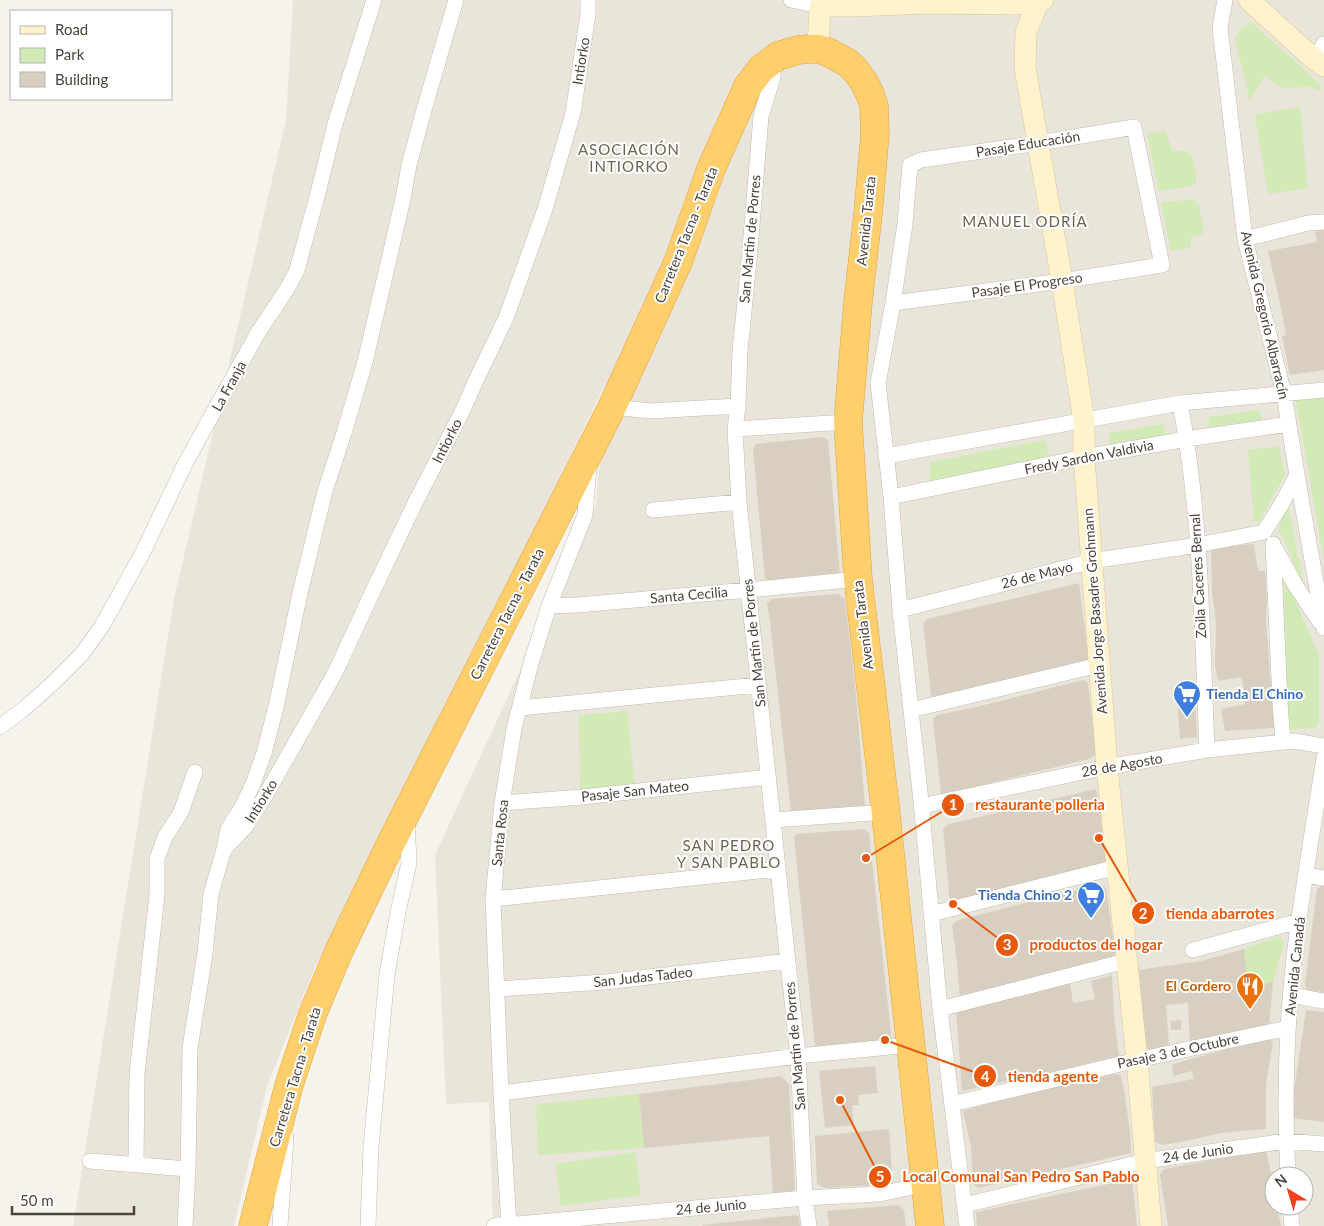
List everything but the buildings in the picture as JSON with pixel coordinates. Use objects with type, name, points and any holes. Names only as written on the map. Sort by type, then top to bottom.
[{"type":"highway","name":"Carretera Tacna - Tarata","points":[[253,1226],[289,1085],[313,1013],[326,982],[391,842],[407,814],[612,407],[678,262],[711,169],[748,86],[757,73],[778,56],[798,50],[818,49]]},
{"type":"highway","name":"Avenida Tarata","points":[[818,49],[837,56],[857,72],[867,88],[874,106],[874,144],[848,422],[858,579],[886,812],[930,1226]]},
{"type":"street","name":"La Franja","points":[[0,727],[53,683],[82,654],[102,626],[143,552],[185,464],[208,422],[259,331],[287,289],[297,270],[335,124],[374,0]]},
{"type":"street","points":[[185,1226],[190,1048],[205,953],[211,894],[228,829],[242,807],[253,784],[264,753],[325,491],[365,362],[403,199],[409,165],[456,0]]},
{"type":"street","name":"Intiorko","points":[[224,849],[246,826],[264,798],[335,673],[382,571],[462,412],[506,318],[545,209],[573,113],[586,34],[588,0]]},
{"type":"street","points":[[791,0],[854,6],[927,3],[1016,4],[1040,0]]},
{"type":"street","name":"Avenida Jorge Basadre Grohmann","points":[[1040,0],[1026,32],[1026,68],[1084,421],[1084,457],[1107,767],[1151,1226]]},
{"type":"street","name":"Avenida Gregorio Albarracín","points":[[1225,0],[1220,28],[1245,239],[1284,394],[1324,627]]},
{"type":"street","points":[[1249,0],[1321,57]]},
{"type":"street","points":[[818,49],[820,3]]},
{"type":"street","name":"San Martín de Porres","points":[[769,62],[773,77],[761,116],[735,429],[739,502],[798,1056],[805,1198],[809,1226]]},
{"type":"street","name":"Pasaje Educación","points":[[892,303],[904,224],[910,165],[921,160],[1134,128],[1162,265]]},
{"type":"street","points":[[1245,239],[1308,223],[1324,222]]},
{"type":"street","name":"Pasaje El Progreso","points":[[892,303],[1062,281],[1162,265]]},
{"type":"street","points":[[892,303],[878,383],[891,497],[900,610],[940,1009],[967,1226]]},
{"type":"street","points":[[850,386],[878,383]]},
{"type":"street","points":[[886,456],[1180,403],[1324,390]]},
{"type":"street","name":"Zoila Caceres Bernal","points":[[1180,403],[1187,439],[1198,545],[1207,750]]},
{"type":"street","points":[[612,407],[650,411],[738,406]]},
{"type":"street","points":[[735,429],[848,422]]},
{"type":"street","name":"Fredy Sardon Valdivia","points":[[891,497],[1084,457],[1289,424]]},
{"type":"street","name":"Santa Rosa","points":[[504,1226],[498,989],[493,899],[502,802],[514,729],[531,663],[550,606],[585,515],[590,453]]},
{"type":"street","points":[[1284,742],[1269,538],[1281,505],[1297,475]]},
{"type":"street","points":[[653,510],[739,502]]},
{"type":"street","points":[[1269,538],[1297,588],[1324,627]]},
{"type":"street","name":"26 de Mayo","points":[[900,610],[1092,562],[1198,545],[1269,538]]},
{"type":"street","name":"Santa Cecilia","points":[[550,606],[858,579]]},
{"type":"street","points":[[911,710],[1099,665]]},
{"type":"street","points":[[520,708],[758,685]]},
{"type":"street","name":"28 de Agosto","points":[[921,806],[1107,767],[1207,750],[1294,741],[1324,746]]},
{"type":"street","name":"Avenida Canadá","points":[[1287,1166],[1286,1084],[1288,1028],[1299,921],[1324,758]]},
{"type":"street","points":[[136,1165],[137,1074],[157,895],[157,859],[165,837],[181,812],[195,772]]},
{"type":"street","name":"Pasaje San Mateo","points":[[502,802],[583,797],[768,777]]},
{"type":"street","points":[[772,820],[886,812]]},
{"type":"street","points":[[368,1226],[371,1147],[387,974],[398,912],[410,863],[407,814]]},
{"type":"street","points":[[931,914],[1117,867]]},
{"type":"street","points":[[493,899],[778,870]]},
{"type":"street","points":[[1306,875],[1324,878]]},
{"type":"street","points":[[1194,950],[1299,921]]},
{"type":"street","name":"San Judas Tadeo","points":[[498,989],[605,982],[788,961]]},
{"type":"street","points":[[940,1009],[1126,961]]},
{"type":"street","points":[[1291,995],[1324,1001]]},
{"type":"street","name":"Pasaje 3 de Octubre","points":[[952,1104],[1136,1060],[1288,1028]]},
{"type":"street","points":[[501,1093],[798,1056],[910,1045]]},
{"type":"street","points":[[280,1226],[289,1085]]},
{"type":"street","name":"24 de Junio","points":[[965,1205],[1145,1161],[1286,1141],[1324,1144]]},
{"type":"street","points":[[90,1161],[188,1168]]},
{"type":"street","name":"24 de Junio","points":[[504,1226],[805,1198],[880,1194],[926,1184]]},
{"type":"shaded area","points":[[293,0],[1324,0],[1324,1226],[493,1226],[489,1102],[446,1104],[435,855],[596,505],[606,382],[471,662],[314,969],[267,1086],[234,1226],[73,1226],[174,599],[286,120]]},
{"type":"green space","points":[[1251,22],[1320,84],[1322,91],[1309,87],[1282,88],[1265,76],[1250,101],[1235,39],[1241,29]]},
{"type":"green space","points":[[1300,106],[1308,188],[1268,194],[1255,115]]},
{"type":"green space","points":[[1164,131],[1167,134],[1172,151],[1186,151],[1191,154],[1196,172],[1196,184],[1159,191],[1147,134]]},
{"type":"green space","points":[[1193,199],[1199,205],[1204,231],[1200,236],[1191,237],[1191,248],[1171,251],[1161,203]]},
{"type":"green space","points":[[1295,396],[1324,396],[1324,560]]},
{"type":"green space","points":[[1260,410],[1262,420],[1209,427],[1209,417]]},
{"type":"green space","points":[[1163,424],[1168,437],[1111,447],[1108,433]]},
{"type":"green space","points":[[1045,440],[1049,458],[930,482],[930,462]]},
{"type":"green space","points":[[1279,446],[1285,475],[1259,522],[1254,522],[1248,450]]},
{"type":"green space","points":[[1288,505],[1305,592],[1287,546],[1278,530]]},
{"type":"green space","points":[[1283,573],[1319,655],[1319,723],[1314,728],[1288,730]]},
{"type":"green space","points":[[627,711],[635,787],[580,794],[579,715]]},
{"type":"green space","points":[[1280,936],[1284,943],[1273,982],[1248,988],[1244,949]]},
{"type":"green space","points":[[639,1094],[644,1148],[538,1155],[536,1107],[539,1104]]},
{"type":"green space","points":[[635,1152],[641,1195],[561,1206],[555,1164]]},
{"type":"place","name":"Tienda El Chino","points":[[1187,718]]},
{"type":"place","name":"tienda abarrotes","points":[[1099,838]]},
{"type":"place","name":"restaurante polleria","points":[[866,858]]},
{"type":"place","name":"productos del hogar","points":[[953,904]]},
{"type":"place","name":"Tienda Chino 2","points":[[1091,919]]},
{"type":"place","name":"El Cordero","points":[[1250,1010]]},
{"type":"place","name":"tienda agente","points":[[885,1040]]},
{"type":"place","name":"Local Comunal San Pedro San Pablo","points":[[840,1100]]},
{"type":"district","name":"ASOCIACIÓN INTIORKO","points":[[629,158]]},
{"type":"district","name":"MANUEL ODRÍA","points":[[1025,222]]},
{"type":"district","name":"SAN PEDRO Y SAN PABLO","points":[[729,854]]}]
